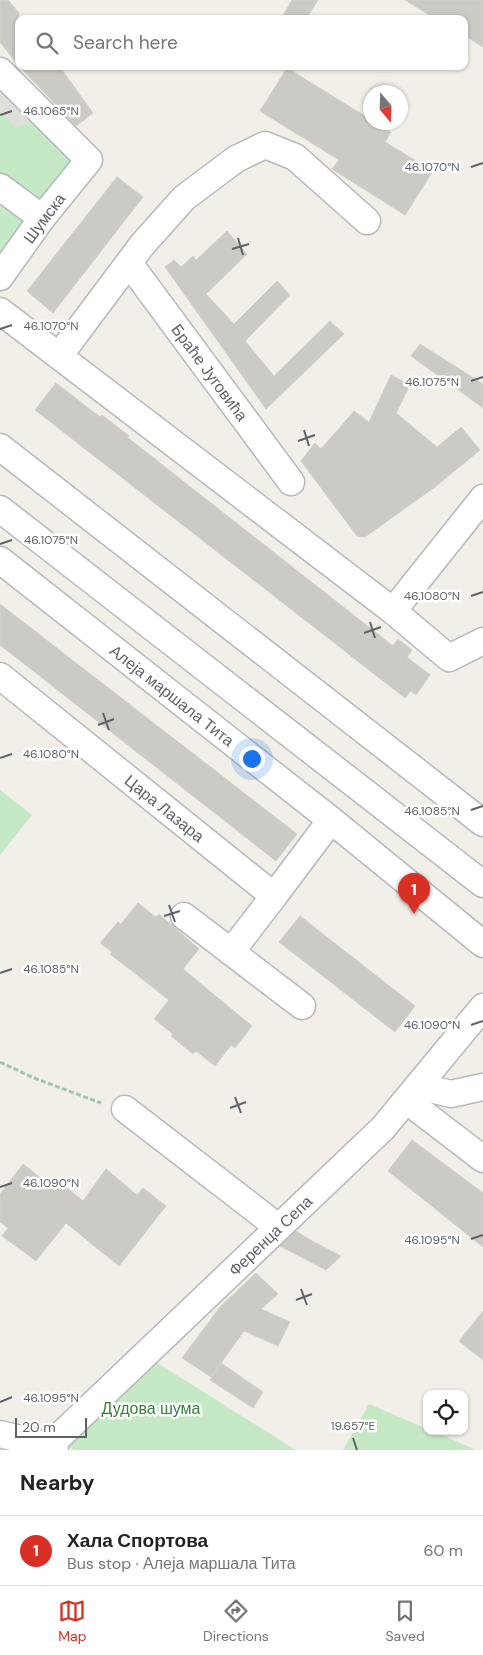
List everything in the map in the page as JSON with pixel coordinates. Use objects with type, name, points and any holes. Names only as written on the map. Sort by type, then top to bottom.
[{"type":"street","name":"Шумска","points":[[0,70],[89,160],[42,218],[0,277]]},
{"type":"street","points":[[60,356],[129,263],[184,198],[236,159],[265,145],[294,157],[367,221]]},
{"type":"street","points":[[0,188],[42,218]]},
{"type":"street","name":"Браће Југовића","points":[[129,263],[291,482]]},
{"type":"street","points":[[0,311],[393,611],[449,658],[483,641]]},
{"type":"street","points":[[0,447],[483,822]]},
{"type":"street","points":[[393,611],[483,498]]},
{"type":"street","points":[[0,509],[483,884]]},
{"type":"street","name":"Алеја маршала Тита","points":[[0,560],[331,820],[483,944]]},
{"type":"street","name":"Цара Лазара","points":[[0,676],[274,896]]},
{"type":"street","points":[[231,952],[331,820]]},
{"type":"street","points":[[184,916],[302,1006]]},
{"type":"street","name":"Ференца Сепа","points":[[50,1449],[382,1128],[483,1007]]},
{"type":"street","points":[[412,1093],[451,1094],[483,1087]]},
{"type":"street","points":[[412,1093],[483,1159]]},
{"type":"street","points":[[125,1109],[278,1227]]},
{"type":"street","points":[[0,1434],[50,1449]]},
{"type":"path","points":[[0,1062],[34,1078],[98,1102],[125,1109]]},
{"type":"shaded area","points":[[0,84],[34,119],[16,128],[0,111]]},
{"type":"green space","points":[[0,111],[16,128],[34,119],[81,162],[0,265]]},
{"type":"green space","points":[[0,790],[32,815],[0,855]]},
{"type":"green space","name":"Дудова шума","points":[[143,1354],[296,1450],[74,1450],[66,1445]]},
{"type":"green space","points":[[369,1404],[423,1427],[423,1435],[442,1435],[476,1450],[343,1450]]},
{"type":"building","points":[[0,0],[8,0],[19,13],[19,15],[15,15],[15,61],[0,42]]},
{"type":"building","points":[[292,0],[318,0],[309,15],[283,15]]},
{"type":"building","points":[[405,0],[483,0],[483,47],[468,38],[468,15],[429,15]]},
{"type":"building","points":[[23,70],[62,70],[93,113],[76,126]]},
{"type":"building","points":[[286,70],[290,70],[363,115],[363,130],[388,130],[391,132],[385,142],[433,171],[405,215],[332,169],[339,160],[260,111]]},
{"type":"building","points":[[117,177],[143,197],[53,313],[27,291]]},
{"type":"building","points":[[227,231],[247,254],[206,294],[234,324],[277,281],[290,295],[245,341],[274,376],[330,321],[344,334],[266,409],[165,267],[174,260],[181,267],[193,256],[196,260]]},
{"type":"building","points":[[420,344],[483,384],[483,408],[411,356]]},
{"type":"building","points":[[391,375],[410,385],[396,413],[437,447],[461,427],[480,450],[435,487],[365,537],[357,536],[301,461],[315,443],[321,449],[354,411],[369,422]]},
{"type":"building","points":[[56,383],[100,417],[102,415],[129,436],[127,437],[393,646],[398,639],[412,650],[407,657],[430,675],[416,695],[411,691],[405,698],[35,410]]},
{"type":"building","points":[[0,604],[297,834],[276,861],[0,645]]},
{"type":"building","points":[[138,903],[156,917],[159,914],[199,949],[183,969],[252,1026],[235,1048],[231,1045],[215,1066],[196,1051],[193,1054],[171,1036],[173,1034],[154,1019],[169,1000],[110,954],[112,952],[100,943],[118,922],[121,924]]},
{"type":"building","points":[[300,916],[415,1006],[395,1032],[279,942]]},
{"type":"building","points":[[412,1140],[483,1193],[483,1247],[388,1171]]},
{"type":"building","points":[[23,1164],[55,1189],[60,1182],[83,1201],[106,1169],[137,1195],[143,1188],[166,1206],[119,1266],[66,1223],[36,1261],[2,1236],[8,1228],[0,1222],[0,1194]]},
{"type":"building","points":[[296,1231],[341,1256],[326,1270],[280,1246]]},
{"type":"building","points":[[256,1273],[278,1294],[261,1309],[290,1322],[278,1346],[244,1331],[211,1377],[182,1358],[220,1307]]},
{"type":"building","points":[[483,1311],[483,1360],[459,1341]]},
{"type":"building","points":[[221,1363],[263,1392],[253,1408],[210,1380]]},
{"type":"place","name":"Хала Спортова","points":[[414,914]]}]
